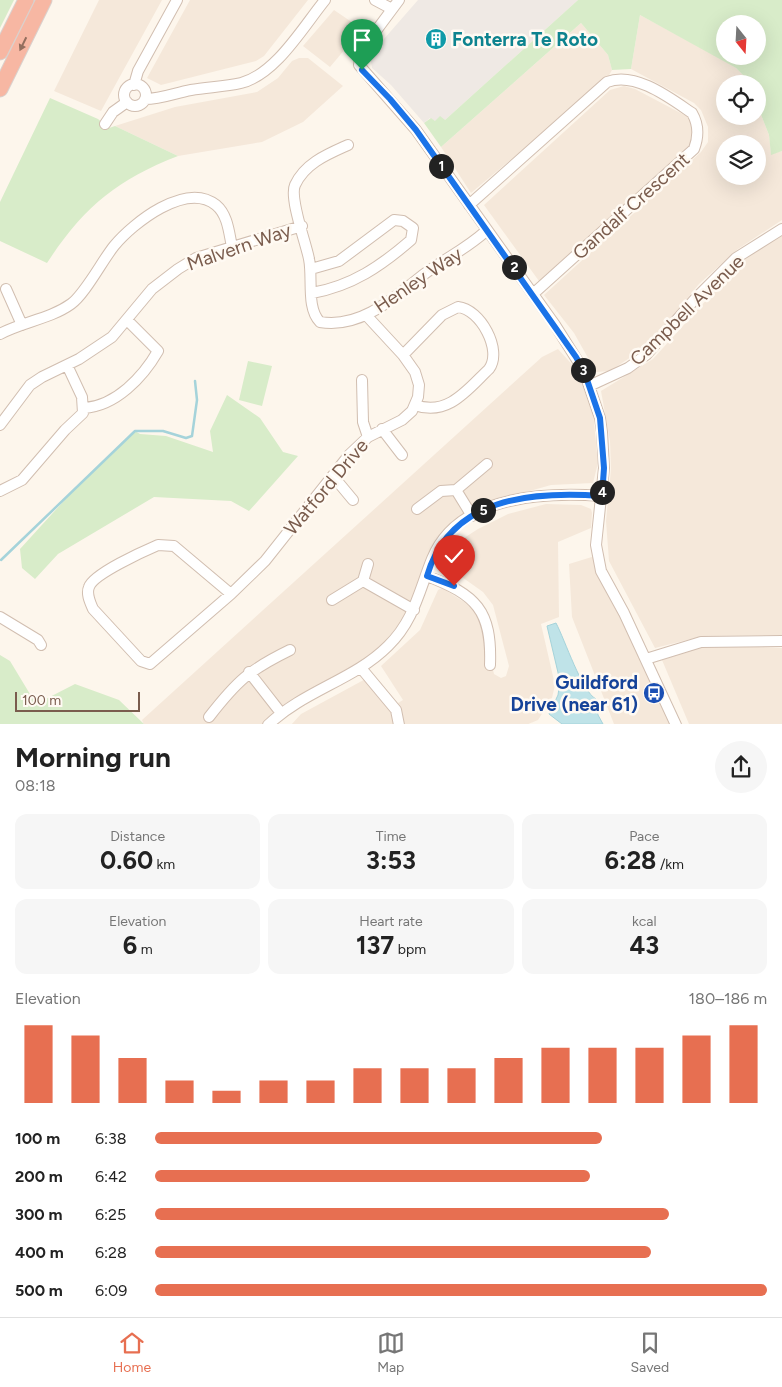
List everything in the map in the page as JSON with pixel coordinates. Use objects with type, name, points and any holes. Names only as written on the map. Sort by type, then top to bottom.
[{"type":"highway","points":[[0,52],[26,0]]},
{"type":"highway","points":[[0,90],[44,0]]},
{"type":"street","points":[[127,102],[126,91],[134,84],[138,70],[177,0]]},
{"type":"street","points":[[127,102],[137,106],[145,99],[156,99],[190,90],[241,83],[258,76],[276,60],[325,0]]},
{"type":"street","points":[[375,0],[392,9]]},
{"type":"street","points":[[399,0],[361,51],[358,61],[362,70],[416,130],[486,231],[534,294],[576,357],[589,386],[602,432],[604,468],[596,545],[601,571],[646,659],[676,724]]},
{"type":"street","name":"Gandalf Crescent","points":[[469,205],[607,82],[614,79],[636,80],[692,113],[696,120],[698,135],[694,149],[534,294]]},
{"type":"street","points":[[134,84],[143,88],[145,99]]},
{"type":"street","points":[[105,124],[113,112],[127,102]]},
{"type":"street","points":[[311,269],[339,261],[394,220],[403,221],[412,228],[411,240],[375,270],[349,282],[312,293],[311,269],[302,226],[294,200],[294,187],[305,170],[326,155],[348,145]]},
{"type":"street","points":[[0,334],[70,305],[115,245],[151,214],[179,200],[199,198],[217,205],[226,220],[232,247]]},
{"type":"street","name":"Malvern Way","points":[[0,425],[30,385],[42,376],[67,365],[112,338],[152,289],[178,269],[196,258],[302,226]]},
{"type":"street","name":"Campbell Avenue","points":[[589,386],[628,368],[646,355],[695,299],[736,258],[782,229]]},
{"type":"street","name":"Henley Way","points":[[312,293],[316,318],[320,322],[332,322],[366,315],[400,296],[423,275],[460,253],[486,231]]},
{"type":"street","points":[[6,289],[22,325]]},
{"type":"street","points":[[366,315],[403,355],[414,372],[419,385],[415,405],[429,409],[453,402],[493,363],[494,349],[485,329],[471,312],[458,307],[442,315],[403,355]]},
{"type":"street","points":[[84,408],[98,406],[137,381],[158,351],[127,320]]},
{"type":"street","points":[[0,491],[22,480],[65,430],[83,413],[82,397],[67,365]]},
{"type":"street","points":[[362,380],[363,422],[368,437]]},
{"type":"street","name":"Watford Drive","points":[[231,594],[174,546],[166,544],[158,545],[102,574],[90,583],[88,589],[93,609],[141,661],[150,664],[231,594],[265,561],[333,476],[368,437],[408,416],[415,405]]},
{"type":"street","points":[[382,429],[402,455]]},
{"type":"street","points":[[417,509],[441,491],[456,490],[487,464]]},
{"type":"street","points":[[333,476],[353,500]]},
{"type":"street","points":[[456,490],[472,516]]},
{"type":"street","points":[[268,724],[314,691],[361,668],[390,645],[414,610],[440,545],[454,528],[496,504],[535,495],[555,493],[602,496]]},
{"type":"street","points":[[332,600],[363,581],[368,564]]},
{"type":"street","points":[[427,576],[465,592],[476,603],[489,631],[490,665]]},
{"type":"street","points":[[363,581],[414,610]]},
{"type":"street","points":[[0,617],[32,636],[41,645]]},
{"type":"street","points":[[646,659],[702,642],[782,641]]},
{"type":"street","points":[[209,717],[229,691],[249,672],[290,650]]},
{"type":"street","points":[[361,668],[396,710],[398,724]]},
{"type":"street","points":[[249,672],[281,713]]},
{"type":"shaded area","points":[[99,0],[162,0],[101,111],[54,91]]},
{"type":"shaded area","points":[[190,0],[308,0],[264,56],[256,61],[161,85],[147,78]]},
{"type":"shaded area","points":[[418,0],[578,0],[445,120],[435,121],[430,118],[424,123],[391,85],[372,68],[370,55]]},
{"type":"shaded area","points":[[334,10],[362,29],[330,67],[303,46]]},
{"type":"shaded area","points":[[640,15],[716,56],[716,65],[731,65],[743,75],[716,75],[716,125],[765,125],[769,135],[771,154],[782,151],[782,220],[738,249],[699,284],[649,345],[610,371],[596,372],[574,333],[544,295],[701,152],[708,142],[708,127],[701,110],[694,103],[631,69]]},
{"type":"shaded area","points":[[581,23],[608,55],[612,70],[607,79],[471,193],[441,147]]},
{"type":"shaded area","points":[[299,58],[308,58],[343,86],[303,122],[262,142],[178,156],[115,126],[175,107],[257,92],[278,78],[292,61]]},
{"type":"shaded area","points":[[624,86],[635,89],[692,119],[696,125],[693,144],[539,281],[484,205],[610,90]]},
{"type":"shaded area","points":[[782,232],[782,635],[703,636],[655,648],[609,561],[606,521],[611,469],[610,441],[601,391],[653,359],[739,264]]},
{"type":"shaded area","points":[[558,349],[577,370],[593,412],[598,463],[593,483],[551,485],[487,504],[448,531],[403,619],[377,652],[345,674],[286,703],[263,724],[144,724],[142,720],[542,357]]},
{"type":"shaded area","points":[[546,504],[581,505],[591,509],[592,513],[591,528],[558,542],[559,617],[541,624],[555,685],[552,698],[538,720],[528,724],[292,724],[301,714],[371,676],[393,706],[403,700],[381,666],[420,630],[438,590],[442,588],[480,612],[494,674],[501,678],[506,676],[509,666],[493,605],[483,592],[452,570],[450,559],[464,538],[508,514]]},
{"type":"shaded area","points":[[595,556],[607,594],[644,660],[674,724],[614,724],[572,617],[569,564]]},
{"type":"shaded area","points":[[701,647],[782,648],[782,724],[689,724],[662,660]]},
{"type":"green space","points":[[0,0],[14,0],[0,28]]},
{"type":"green space","points":[[578,0],[782,0],[782,151],[771,155],[769,135],[765,125],[766,75],[743,75],[731,65],[766,65],[766,15],[716,15],[716,57],[640,15],[631,69],[612,70],[608,55],[581,23],[441,147],[424,123],[431,118],[435,121],[440,116],[445,120]]},
{"type":"green space","points":[[50,98],[98,119],[109,128],[115,126],[178,156],[136,175],[103,198],[74,226],[47,263],[0,241],[0,202]]},
{"type":"green space","points":[[248,361],[272,366],[262,406],[239,400]]},
{"type":"green space","points":[[227,395],[260,418],[283,452],[298,456],[249,511],[231,501],[154,497],[58,554],[35,579],[22,568],[20,549],[72,492],[135,431],[140,434],[166,436],[213,452],[210,431]]},
{"type":"green space","points":[[0,655],[10,661],[36,704],[75,684],[119,700],[144,724],[0,724]]},
{"type":"water","points":[[556,623],[585,687],[596,699],[598,715],[603,724],[562,724],[549,714],[558,695],[560,681],[547,626]]},
{"type":"waterway","points":[[1,560],[135,431],[163,431],[186,438],[192,436],[197,400],[195,381]]},
{"type":"place","name":"Fonterra Te Roto","points":[[436,39]]},
{"type":"place","name":"Guildford Drive (near 61)","points":[[654,693]]},
{"type":"route","points":[[362,70],[416,130],[486,231],[555,325],[584,371],[600,418],[604,468],[602,496],[555,493],[514,498],[496,504],[472,516],[446,536],[432,559],[427,576],[454,586]]}]
